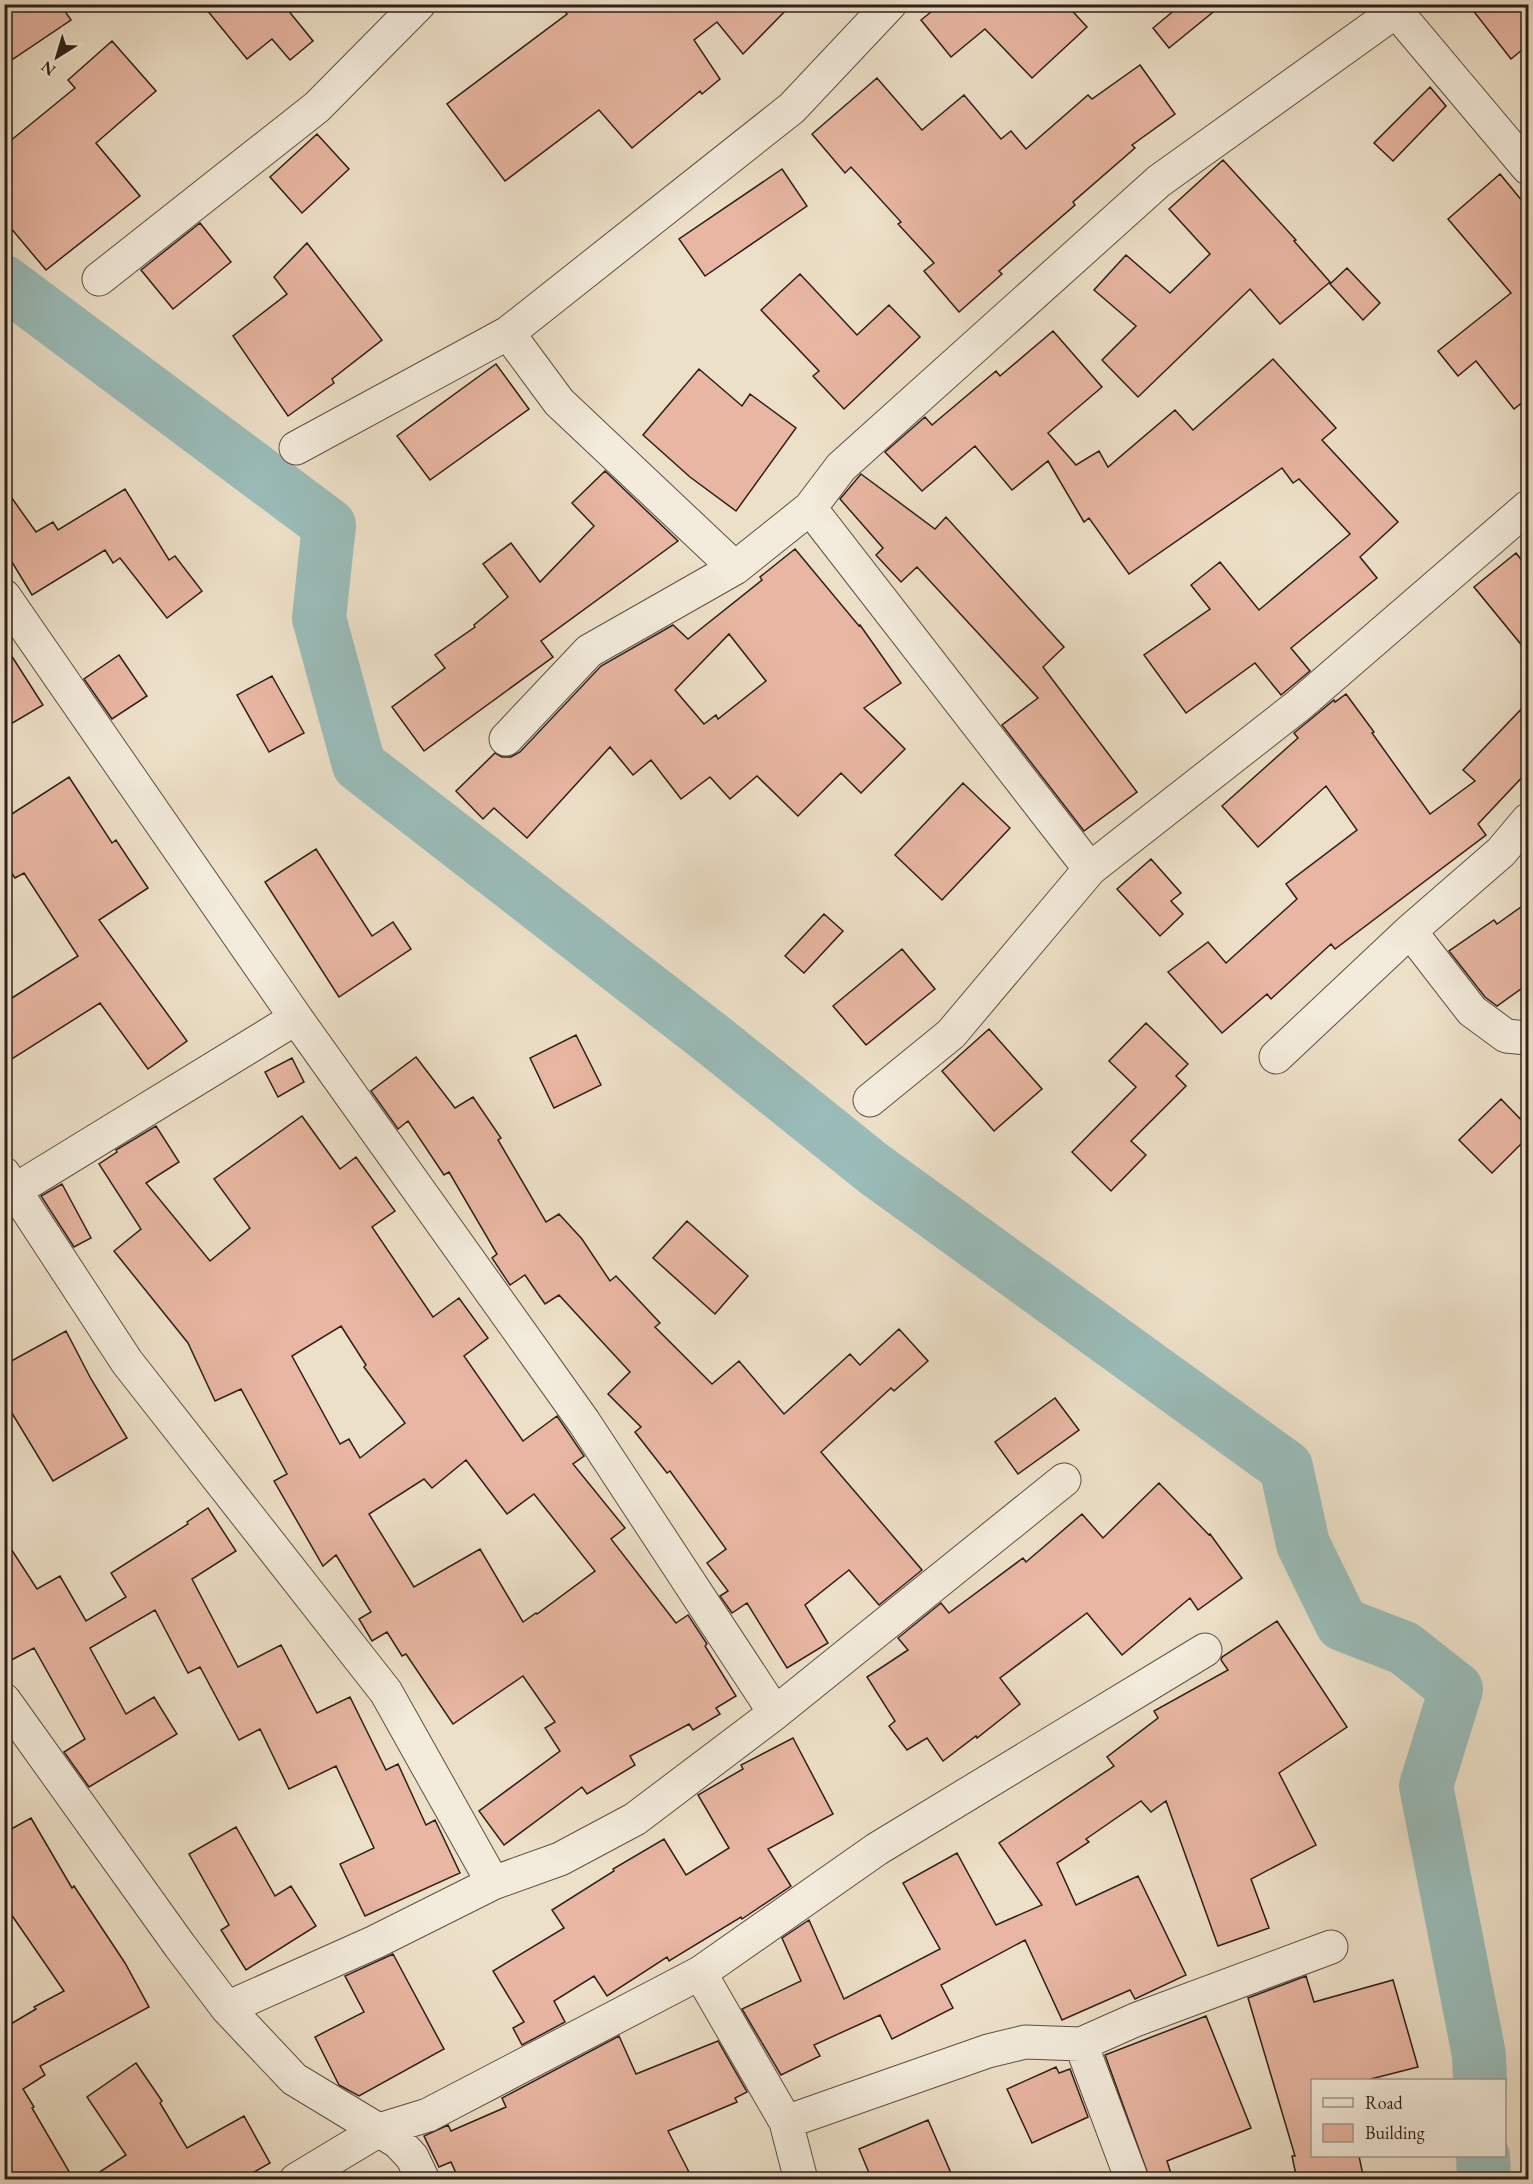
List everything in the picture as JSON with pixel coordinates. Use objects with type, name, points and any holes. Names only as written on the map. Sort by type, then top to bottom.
[{"type":"street","points":[[99,279],[317,107],[418,4]]},
{"type":"street","points":[[296,448],[508,333],[792,108],[890,4]]},
{"type":"street","points":[[506,739],[589,651],[735,568],[810,508],[841,467],[1159,181],[1393,8],[1528,168]]},
{"type":"street","points":[[508,333],[559,402],[735,568]]},
{"type":"street","points":[[870,1100],[951,1034],[1090,869],[1299,705],[1528,507]]},
{"type":"street","points":[[810,508],[1090,869]]},
{"type":"street","points":[[4,596],[296,1018],[584,1422],[776,1713]]},
{"type":"street","points":[[1276,1057],[1410,931],[1501,852],[1528,820]]},
{"type":"street","points":[[1410,931],[1472,1011],[1506,1036],[1528,1038]]},
{"type":"street","points":[[296,1018],[8,1187],[127,1362],[386,1692],[493,1883]]},
{"type":"street","points":[[227,2008],[375,1942],[493,1883],[560,1859],[635,1819],[776,1713],[1064,1480]]},
{"type":"street","points":[[296,2180],[379,2130],[428,2115],[700,1973],[877,1850],[1205,1650]]},
{"type":"street","points":[[4,1700],[227,2008],[294,2079],[398,2142],[412,2157],[423,2180]]},
{"type":"street","points":[[786,2122],[988,2051],[1025,2042],[1081,2044],[1135,2020],[1331,1947]]},
{"type":"street","points":[[700,1973],[786,2122],[801,2180]]},
{"type":"street","points":[[1081,2044],[1132,2180]]},
{"type":"building","points":[[4,4],[60,4],[71,20],[4,65]]},
{"type":"building","points":[[202,4],[283,4],[313,41],[290,60],[272,39],[247,59]]},
{"type":"building","points":[[560,4],[792,4],[743,54],[717,22],[694,40],[720,79],[702,94],[700,91],[632,148],[599,110],[505,181],[447,104],[567,14]]},
{"type":"building","points":[[941,4],[1066,4],[1087,27],[1032,78],[985,29],[951,57],[921,20]]},
{"type":"building","points":[[1182,4],[1223,4],[1169,48],[1153,28]]},
{"type":"building","points":[[1468,4],[1528,4],[1528,45],[1511,59]]},
{"type":"building","points":[[112,41],[156,91],[96,143],[140,196],[46,270],[4,220],[4,146],[75,88],[68,80]]},
{"type":"building","points":[[1140,65],[1175,114],[1132,145],[1135,148],[1073,202],[1075,205],[999,271],[1002,274],[959,312],[924,271],[934,263],[898,224],[901,222],[851,167],[845,173],[812,134],[877,78],[922,130],[964,95],[1001,139],[1011,131],[1026,149],[1088,95],[1092,99]]},
{"type":"building","points":[[1430,87],[1446,106],[1393,161],[1374,143]]},
{"type":"building","points":[[317,134],[349,169],[302,213],[270,177]]},
{"type":"building","points":[[1223,160],[1296,240],[1294,241],[1330,282],[1280,324],[1250,289],[1138,397],[1102,360],[1136,326],[1094,290],[1126,255],[1170,293],[1210,254],[1169,209]]},
{"type":"building","points":[[782,169],[807,206],[705,276],[679,239]]},
{"type":"building","points":[[1500,174],[1528,208],[1528,398],[1514,409],[1476,361],[1458,376],[1438,351],[1511,293],[1448,219]]},
{"type":"building","points":[[200,223],[231,262],[173,309],[141,270]]},
{"type":"building","points":[[307,243],[382,340],[332,379],[334,383],[288,416],[233,336],[287,294],[274,277]]},
{"type":"building","points":[[1347,268],[1380,303],[1363,320],[1330,284]]},
{"type":"building","points":[[800,274],[857,335],[889,305],[920,337],[844,409],[813,376],[819,371],[761,310]]},
{"type":"building","points":[[1053,331],[1102,387],[1048,433],[1076,465],[1099,451],[1108,467],[1175,410],[1193,430],[1273,359],[1336,428],[1322,440],[1398,522],[1360,557],[1377,578],[1291,648],[1310,671],[1281,695],[1255,663],[1186,713],[1144,655],[1210,609],[1191,585],[1220,562],[1259,610],[1350,534],[1299,479],[1293,483],[1282,468],[1129,574],[1089,518],[1084,522],[1048,461],[1012,490],[975,446],[922,491],[885,452],[925,417],[932,425],[996,371],[1000,376]]},
{"type":"building","points":[[496,364],[529,409],[430,480],[397,436]]},
{"type":"building","points":[[699,369],[742,406],[750,394],[796,428],[736,511],[690,477],[643,435]]},
{"type":"building","points":[[605,471],[678,541],[541,641],[553,657],[424,751],[392,707],[445,668],[435,655],[475,627],[474,625],[508,597],[483,564],[511,543],[540,582],[594,526],[572,503]]},
{"type":"building","points":[[861,474],[935,529],[946,517],[1064,647],[1043,667],[1137,792],[1084,831],[1002,725],[1038,698],[917,567],[901,582],[876,555],[883,548],[840,499]]},
{"type":"building","points":[[4,487],[36,532],[53,522],[58,530],[125,489],[169,560],[175,556],[202,591],[167,618],[120,558],[113,563],[105,550],[32,595],[4,549]]},
{"type":"building","points":[[795,549],[860,625],[901,683],[864,708],[905,749],[861,793],[841,773],[798,816],[757,776],[730,799],[710,777],[681,799],[651,760],[633,775],[610,747],[527,838],[494,808],[483,819],[456,791],[495,753],[502,757],[511,757],[520,752],[601,666],[673,625],[688,639],[762,580],[760,577]],"holes":[[[729,634],[766,681],[718,719],[716,715],[704,724],[675,690]]]},
{"type":"building","points":[[1516,553],[1528,568],[1528,653],[1474,587]]},
{"type":"building","points":[[4,644],[43,705],[4,728]]},
{"type":"building","points":[[119,655],[147,696],[112,719],[84,679]]},
{"type":"building","points":[[272,676],[304,733],[269,752],[237,695]]},
{"type":"building","points":[[1346,694],[1430,814],[1475,781],[1463,770],[1528,702],[1528,771],[1478,824],[1486,835],[1335,949],[1331,944],[1271,999],[1267,994],[1222,1033],[1168,972],[1208,942],[1226,963],[1297,899],[1286,884],[1357,830],[1326,786],[1258,847],[1222,806],[1298,738],[1294,733],[1334,700],[1335,702]]},
{"type":"building","points":[[69,777],[112,843],[116,840],[148,888],[99,920],[187,1041],[148,1069],[100,1003],[4,1064],[4,1003],[78,956],[24,873],[15,878],[4,862],[4,819]]},
{"type":"building","points":[[963,783],[1010,828],[942,900],[895,855]]},
{"type":"building","points":[[316,849],[372,936],[393,922],[411,949],[339,997],[265,882]]},
{"type":"building","points":[[1151,859],[1181,893],[1171,901],[1183,914],[1160,936],[1117,889]]},
{"type":"building","points":[[1528,902],[1528,984],[1497,1006],[1485,997],[1449,951],[1494,920],[1497,924]]},
{"type":"building","points":[[824,914],[843,931],[804,973],[785,956]]},
{"type":"building","points":[[902,949],[935,989],[866,1045],[833,1006]]},
{"type":"building","points":[[1146,1023],[1188,1064],[1176,1076],[1186,1086],[1131,1141],[1146,1155],[1111,1191],[1072,1152],[1136,1087],[1109,1061]]},
{"type":"building","points":[[989,1029],[1042,1089],[994,1131],[942,1071]]},
{"type":"building","points":[[576,1035],[601,1085],[554,1108],[530,1058]]},
{"type":"building","points":[[416,1057],[455,1108],[473,1097],[501,1138],[498,1140],[546,1222],[559,1214],[582,1239],[610,1281],[616,1276],[660,1323],[655,1327],[712,1384],[739,1361],[784,1414],[850,1354],[860,1365],[899,1329],[928,1361],[894,1391],[891,1388],[821,1452],[922,1570],[879,1605],[849,1570],[805,1605],[828,1643],[787,1668],[747,1603],[732,1613],[720,1596],[728,1591],[707,1563],[726,1549],[670,1471],[667,1473],[635,1432],[641,1427],[608,1394],[630,1372],[559,1295],[545,1304],[525,1275],[510,1285],[492,1258],[497,1254],[449,1172],[444,1175],[408,1121],[398,1129],[371,1091]]},
{"type":"building","points":[[292,1058],[304,1082],[278,1097],[265,1072]]},
{"type":"building","points":[[1501,1099],[1528,1127],[1528,1137],[1492,1173],[1459,1140]]},
{"type":"building","points":[[302,1116],[340,1169],[356,1157],[395,1211],[372,1227],[433,1317],[459,1298],[488,1338],[464,1356],[523,1441],[557,1416],[584,1456],[573,1464],[625,1528],[611,1539],[676,1623],[688,1615],[707,1644],[705,1646],[736,1696],[716,1708],[720,1714],[693,1730],[689,1724],[630,1756],[635,1765],[587,1794],[582,1787],[504,1845],[479,1811],[560,1751],[545,1728],[555,1722],[523,1676],[453,1724],[406,1654],[402,1656],[387,1632],[372,1641],[359,1619],[371,1612],[336,1555],[323,1566],[274,1481],[287,1474],[241,1389],[215,1401],[188,1343],[114,1251],[141,1229],[99,1164],[117,1152],[116,1150],[156,1126],[179,1162],[146,1183],[210,1261],[250,1228],[214,1179]],"holes":[[[341,1326],[366,1365],[364,1367],[405,1423],[360,1458],[349,1439],[340,1444],[292,1356]],[[466,1460],[507,1514],[534,1494],[595,1571],[523,1622],[480,1549],[414,1587],[369,1514],[424,1479],[432,1488]]]},
{"type":"building","points":[[62,1184],[91,1238],[74,1247],[41,1196]]},
{"type":"building","points":[[687,1221],[748,1276],[715,1314],[653,1258]]},
{"type":"building","points":[[66,1331],[91,1379],[127,1438],[53,1481],[4,1400],[4,1365]]},
{"type":"building","points":[[1055,1398],[1079,1430],[1018,1474],[995,1442]]},
{"type":"building","points":[[1159,1483],[1210,1534],[1242,1578],[1198,1610],[1190,1598],[1122,1655],[1087,1613],[1000,1678],[1020,1704],[977,1738],[976,1736],[943,1761],[927,1738],[907,1750],[889,1726],[895,1721],[867,1677],[908,1650],[898,1638],[941,1603],[949,1613],[1023,1558],[1026,1562],[1082,1514],[1103,1538]]},
{"type":"building","points":[[208,1508],[236,1551],[192,1579],[238,1667],[281,1645],[317,1713],[350,1697],[386,1770],[398,1764],[426,1825],[435,1820],[460,1873],[365,1916],[340,1864],[374,1848],[336,1766],[289,1789],[260,1729],[239,1740],[200,1667],[188,1673],[155,1610],[90,1648],[126,1714],[154,1697],[177,1734],[89,1787],[64,1752],[85,1739],[34,1648],[4,1664],[4,1538],[37,1589],[60,1576],[86,1621],[126,1597],[111,1573],[188,1524],[187,1522]]},
{"type":"building","points":[[1277,1621],[1347,1727],[1279,1773],[1316,1845],[1251,1879],[1269,1928],[1218,1946],[1166,1801],[1151,1812],[1141,1801],[1086,1839],[1089,1842],[1057,1863],[1076,1905],[1138,1876],[1186,1975],[1135,1999],[1130,1990],[1062,2020],[1025,1940],[941,1985],[953,2008],[892,2039],[880,2015],[814,2045],[820,2056],[781,2075],[742,2009],[801,1981],[782,1938],[809,1920],[844,1999],[940,1949],[903,1883],[957,1853],[996,1925],[1042,1905],[999,1843],[1114,1766],[1107,1757],[1158,1718],[1154,1711],[1228,1670],[1221,1660],[1222,1657]]},
{"type":"building","points":[[793,1738],[833,1814],[768,1849],[791,1886],[742,1919],[741,1917],[669,1961],[667,1957],[607,1996],[594,1976],[554,2001],[565,2022],[522,2045],[513,2028],[524,2022],[493,1971],[564,1928],[552,1910],[614,1871],[613,1869],[664,1839],[686,1875],[729,1848],[698,1795],[743,1769],[741,1765]]},
{"type":"building","points":[[31,1818],[72,1888],[74,1886],[125,1963],[149,2007],[40,2066],[45,2075],[23,2089],[74,2180],[4,2180],[4,2028],[36,2009],[34,2007],[64,1991],[4,1904],[4,1833]]},
{"type":"building","points":[[236,1827],[275,1896],[291,1886],[316,1926],[246,1970],[221,1930],[229,1925],[189,1854]]},
{"type":"building","points":[[393,1954],[444,2049],[359,2096],[339,2085],[315,2037],[364,2012],[345,1976]]},
{"type":"building","points":[[1306,1976],[1314,2002],[1393,1980],[1418,2067],[1371,2079],[1311,2079],[1311,2157],[1359,2157],[1364,2180],[1297,2180],[1292,2156],[1295,2156],[1248,1998]]},
{"type":"building","points":[[1206,2016],[1251,2128],[1167,2161],[1173,2180],[1150,2180],[1105,2055]]},
{"type":"building","points":[[619,2036],[636,2074],[718,2041],[747,2092],[735,2098],[737,2102],[668,2131],[693,2180],[459,2180],[451,2162],[439,2167],[424,2136],[448,2125],[451,2131],[506,2107],[502,2098]]},
{"type":"building","points":[[136,2063],[162,2101],[160,2103],[187,2148],[244,2116],[270,2163],[240,2180],[87,2180],[126,2155],[87,2097]]},
{"type":"building","points":[[1056,2067],[1059,2073],[1070,2069],[1088,2117],[1032,2143],[1007,2089]]},
{"type":"building","points":[[928,2120],[954,2180],[872,2180],[859,2149]]},
{"type":"waterway","points":[[4,282],[329,525],[319,618],[359,765],[716,1042],[874,1169],[1286,1467],[1303,1544],[1342,1624],[1404,1648],[1456,1689],[1426,1786],[1479,2055],[1480,2079]]},
{"type":"waterway","points":[[1483,2157],[1484,2180]]}]
